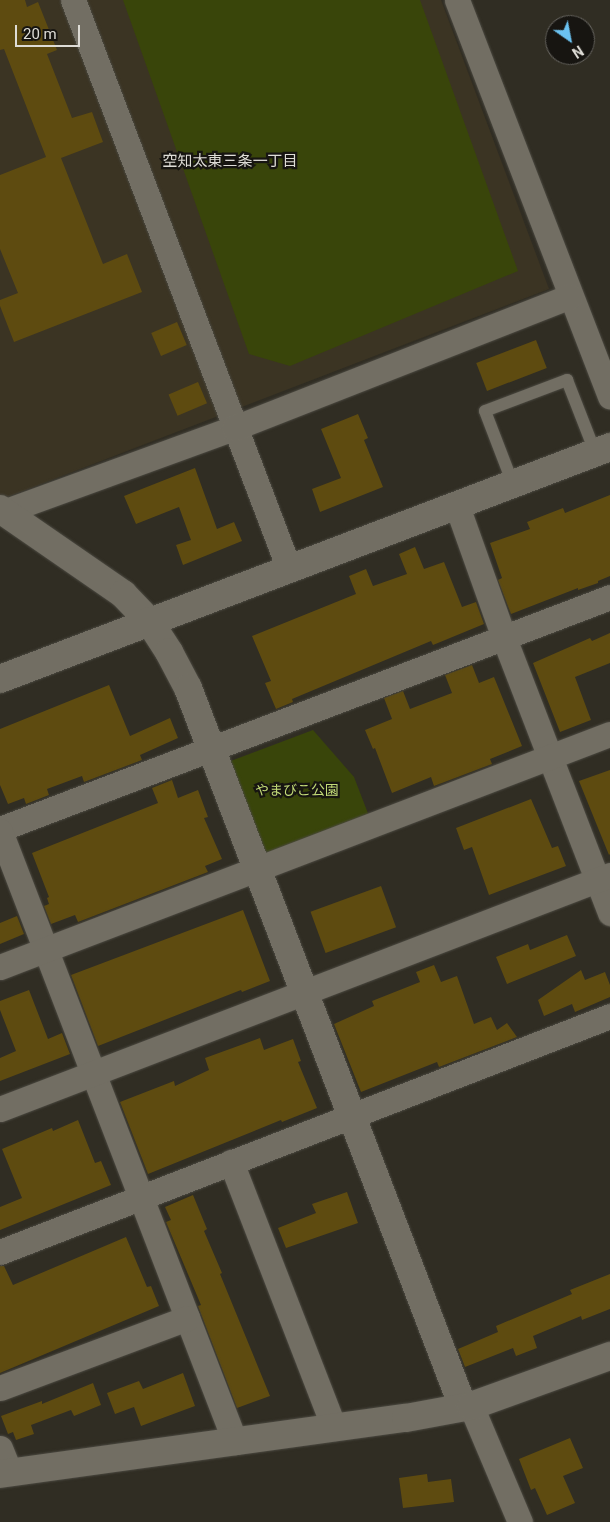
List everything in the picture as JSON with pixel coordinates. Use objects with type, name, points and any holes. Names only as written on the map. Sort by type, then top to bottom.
[{"type":"street","points":[[73,0],[289,569]]},
{"type":"street","points":[[457,0],[610,396]]},
{"type":"street","points":[[2,510],[234,428],[570,296]]},
{"type":"street","points":[[0,679],[602,449]]},
{"type":"street","points":[[457,506],[504,638],[550,758],[604,878],[610,913]]},
{"type":"street","points":[[2,510],[123,594],[149,621],[169,652],[188,688],[210,751],[351,1116],[467,1406],[520,1522]]},
{"type":"street","points":[[235,1442],[139,1197],[0,830],[610,597]]},
{"type":"street","points":[[0,967],[610,734]]},
{"type":"street","points":[[0,1109],[604,878]]},
{"type":"street","points":[[0,1252],[610,1016]]},
{"type":"street","points":[[230,1162],[334,1428]]},
{"type":"street","points":[[0,1388],[186,1318]]},
{"type":"street","points":[[3,1465],[235,1442],[467,1406],[610,1356]]},
{"type":"lane","points":[[513,484],[485,412],[567,380],[602,449]]},
{"type":"shaded area","points":[[0,0],[441,0],[549,289],[2,499],[0,497]]},
{"type":"green space","points":[[123,0],[420,0],[518,271],[290,366],[249,354]]},
{"type":"green space","name":"やまびこ公園","points":[[313,730],[354,777],[369,816],[263,856],[228,762]]},
{"type":"building","points":[[0,0],[25,0],[27,7],[38,2],[57,50],[47,54],[72,118],[92,112],[103,142],[61,158],[103,264],[127,254],[142,292],[14,342],[0,306],[0,300],[18,293],[0,249],[0,175],[46,157],[4,49],[0,50]]},
{"type":"building","points":[[177,322],[187,345],[161,356],[151,333]]},
{"type":"building","points":[[536,340],[547,368],[487,391],[476,363]]},
{"type":"building","points":[[198,382],[207,403],[178,416],[169,395]]},
{"type":"building","points":[[358,414],[368,438],[364,440],[383,487],[320,512],[312,489],[341,478],[321,429]]},
{"type":"building","points":[[195,468],[217,529],[234,522],[242,541],[183,565],[176,545],[191,540],[179,507],[136,524],[124,496]]},
{"type":"building","points":[[610,495],[610,576],[598,581],[598,583],[578,590],[578,588],[511,614],[498,580],[502,578],[490,543],[530,529],[527,522],[563,508],[565,513]]},
{"type":"building","points":[[415,547],[424,569],[444,562],[462,607],[476,602],[484,624],[433,645],[431,641],[292,699],[293,702],[276,709],[265,683],[271,681],[252,636],[356,594],[349,576],[366,569],[373,586],[407,574],[399,554]]},
{"type":"building","points":[[610,633],[610,663],[575,677],[591,720],[560,732],[533,663],[590,638],[592,641]]},
{"type":"building","points":[[472,665],[479,683],[494,677],[522,746],[490,759],[492,764],[434,786],[431,777],[392,793],[375,748],[373,749],[365,730],[392,719],[384,698],[403,691],[410,709],[452,693],[445,675]]},
{"type":"building","points":[[109,685],[130,736],[170,718],[178,738],[140,755],[142,760],[84,782],[82,776],[47,789],[49,795],[26,804],[24,798],[8,804],[0,785],[0,729]]},
{"type":"building","points":[[610,770],[610,854],[609,855],[579,781]]},
{"type":"building","points":[[172,780],[178,798],[198,790],[208,817],[204,818],[222,859],[205,866],[208,872],[78,922],[75,915],[51,924],[44,906],[49,904],[47,898],[49,897],[32,853],[158,803],[152,788]]},
{"type":"building","points":[[531,799],[552,848],[558,846],[566,866],[489,895],[472,847],[464,850],[456,828]]},
{"type":"building","points":[[381,886],[396,927],[326,953],[311,912]]},
{"type":"building","points":[[243,910],[270,981],[242,992],[241,990],[98,1046],[71,975]]},
{"type":"building","points":[[17,916],[24,934],[0,944],[0,923]]},
{"type":"building","points":[[567,935],[576,956],[507,984],[496,957],[528,944],[530,950]]},
{"type":"building","points":[[434,965],[441,982],[457,976],[474,1024],[491,1017],[497,1030],[507,1023],[517,1037],[439,1067],[437,1062],[361,1092],[334,1024],[374,1006],[372,1001],[420,982],[416,972]]},
{"type":"building","points":[[581,970],[585,980],[605,972],[610,985],[610,997],[575,1012],[572,1004],[544,1016],[538,1000]]},
{"type":"building","points":[[29,990],[48,1039],[62,1033],[70,1054],[0,1081],[0,1058],[16,1051],[0,1010],[0,1001]]},
{"type":"building","points":[[260,1038],[264,1050],[293,1039],[301,1061],[298,1062],[317,1108],[282,1122],[281,1120],[148,1174],[120,1102],[174,1081],[175,1086],[209,1070],[205,1058]]},
{"type":"building","points":[[78,1120],[95,1163],[101,1161],[111,1185],[0,1230],[0,1207],[22,1198],[2,1149],[52,1128],[53,1131]]},
{"type":"building","points":[[347,1192],[358,1223],[286,1248],[278,1228],[316,1213],[312,1204]]},
{"type":"building","points":[[193,1195],[207,1229],[204,1231],[222,1273],[220,1274],[270,1396],[237,1408],[198,1306],[201,1305],[166,1222],[171,1220],[165,1207]]},
{"type":"building","points":[[126,1237],[147,1287],[151,1286],[159,1306],[0,1373],[0,1266],[4,1266],[13,1285]]},
{"type":"building","points":[[610,1274],[610,1309],[582,1320],[581,1316],[533,1336],[537,1348],[516,1356],[513,1348],[465,1367],[458,1349],[498,1332],[496,1326],[572,1294],[570,1290]]},
{"type":"building","points":[[183,1373],[195,1406],[141,1426],[134,1407],[115,1414],[107,1393],[139,1381],[143,1389]]},
{"type":"building","points":[[93,1383],[101,1405],[74,1416],[71,1410],[31,1425],[34,1434],[16,1440],[13,1432],[8,1434],[1,1416],[42,1401],[42,1404]]},
{"type":"building","points":[[570,1438],[583,1468],[563,1476],[575,1503],[547,1515],[535,1488],[531,1490],[519,1459]]},
{"type":"building","points":[[427,1474],[428,1482],[451,1479],[454,1502],[403,1508],[399,1478]]},
{"type":"district","name":"空知太東三条一丁目","points":[[230,162]]}]
